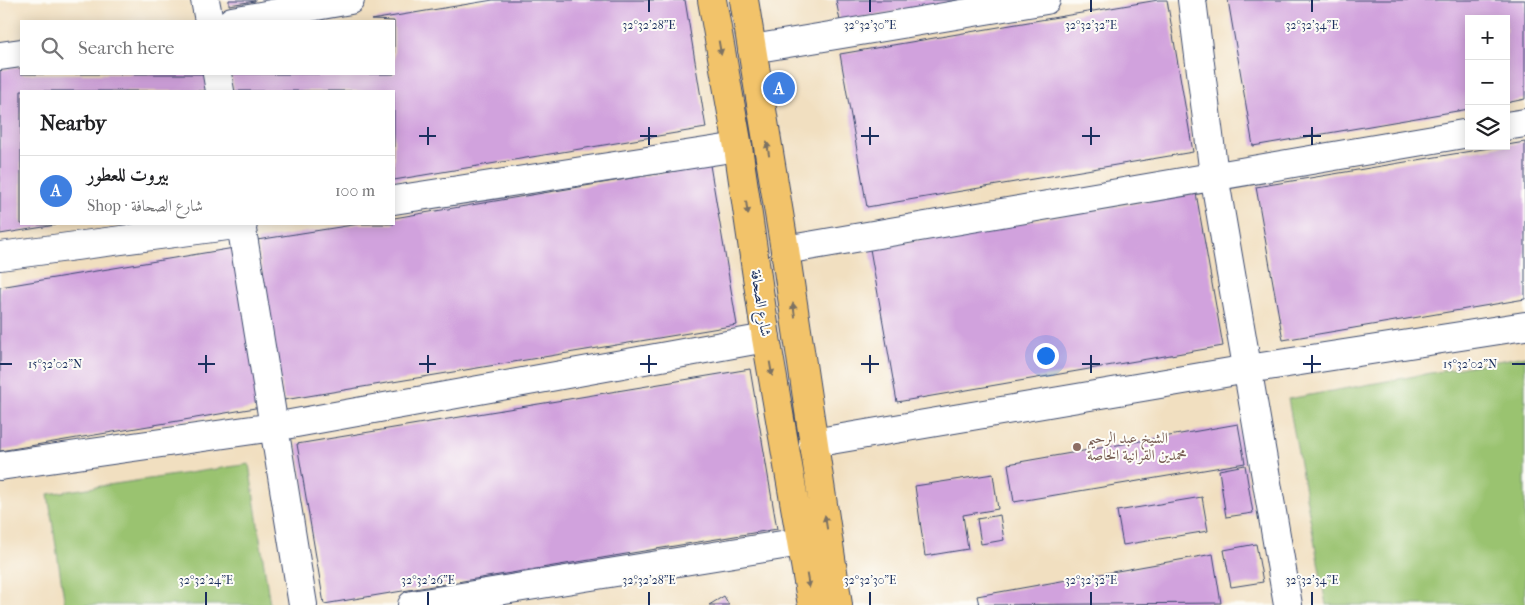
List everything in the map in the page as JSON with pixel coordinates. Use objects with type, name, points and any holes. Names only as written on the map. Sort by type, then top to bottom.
[{"type":"main road","name":"شارع الصحافة","points":[[712,0],[738,147],[766,338],[812,605]]},
{"type":"main road","name":"شارع الصحافة","points":[[744,0],[785,250],[838,605]]},
{"type":"street","points":[[205,0],[209,20]]},
{"type":"street","points":[[238,20],[350,0]]},
{"type":"street","points":[[752,49],[1046,0]]},
{"type":"street","points":[[1192,0],[1214,175],[1288,605]]},
{"type":"street","points":[[0,56],[20,53]]},
{"type":"street","points":[[217,75],[220,90]]},
{"type":"street","points":[[1510,125],[1525,123]]},
{"type":"street","points":[[785,250],[1214,175],[1465,134]]},
{"type":"street","points":[[395,200],[738,147]]},
{"type":"street","points":[[0,256],[234,225]]},
{"type":"street","points":[[242,225],[303,605]]},
{"type":"street","points":[[813,443],[1248,369],[1525,326]]},
{"type":"street","points":[[0,466],[274,427],[766,338]]},
{"type":"street","points":[[412,605],[801,542]]},
{"type":"green space","points":[[1525,356],[1525,605],[1326,605],[1288,399]]},
{"type":"green space","points":[[249,464],[270,605],[65,605],[48,494]]},
{"type":"building","points":[[229,0],[255,0],[255,1],[229,5]]},
{"type":"building","points":[[493,0],[685,0],[706,128],[395,180],[395,90],[234,90],[231,75],[395,75],[395,20],[371,20]]},
{"type":"building","points":[[836,0],[957,0],[957,1],[840,21]]},
{"type":"building","points":[[1167,0],[1193,152],[867,207],[840,54]]},
{"type":"building","points":[[1228,0],[1525,0],[1525,99],[1510,102],[1510,15],[1465,15],[1465,110],[1253,146]]},
{"type":"building","points":[[20,67],[20,75],[210,75],[213,90],[20,90],[20,225],[56,225],[0,234],[0,70]]},
{"type":"building","points":[[1525,142],[1525,299],[1283,340],[1256,187],[1477,150],[1510,150],[1510,145]]},
{"type":"building","points":[[710,165],[737,325],[284,400],[257,240],[353,225],[395,225],[395,218]]},
{"type":"building","points":[[1196,193],[1223,346],[897,402],[870,249]]},
{"type":"building","points":[[234,248],[261,407],[0,451],[0,287]]},
{"type":"building","points":[[750,369],[777,529],[324,604],[297,444]]},
{"type":"building","points":[[1238,424],[1245,463],[1014,502],[1008,464]]},
{"type":"building","points":[[1245,465],[1253,513],[1226,517],[1219,470]]},
{"type":"building","points":[[993,474],[998,509],[963,515],[968,549],[925,556],[915,486]]},
{"type":"building","points":[[1202,497],[1208,531],[1123,545],[1117,511]]},
{"type":"building","points":[[1000,515],[1004,540],[981,544],[977,519]]},
{"type":"building","points":[[1256,544],[1263,582],[1231,587],[1224,550]]},
{"type":"building","points":[[1213,554],[1221,603],[979,605],[977,596]]},
{"type":"building","points":[[724,596],[729,605],[709,605]]},
{"type":"place","name":"بيروت للعطور","points":[[779,88]]},
{"type":"place","name":"الشيخ عبد الرحيم محمدين القرانية الخاصة","points":[[1077,447]]}]
